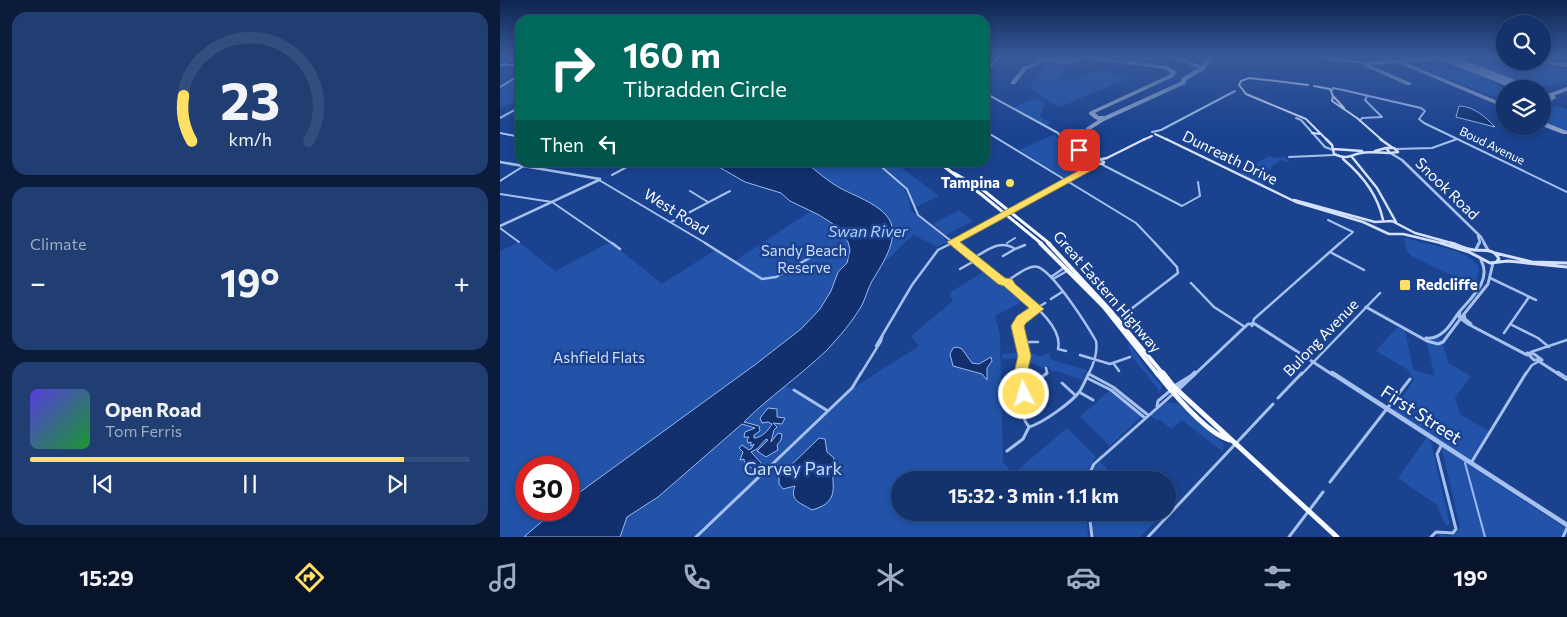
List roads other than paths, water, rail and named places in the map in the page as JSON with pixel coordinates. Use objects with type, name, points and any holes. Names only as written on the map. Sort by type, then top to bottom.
[{"type":"highway","name":"Great Eastern Highway","points":[[945,167],[982,190],[1053,247],[1117,320],[1173,391],[1211,429],[1235,445],[1337,537]]},
{"type":"highway","name":"Great Eastern Highway","points":[[1008,212],[1117,320]]},
{"type":"main road","points":[[1240,82],[1245,93],[1303,117],[1327,140]]},
{"type":"main road","points":[[1284,82],[1308,85]]},
{"type":"main road","points":[[1314,86],[1329,89],[1342,108],[1398,153]]},
{"type":"main road","points":[[1312,133],[1321,134],[1336,155],[1352,167],[1365,183],[1379,207],[1383,220]]},
{"type":"main road","points":[[1008,212],[1153,134]]},
{"type":"main road","name":"Dunreath Drive","points":[[1153,134],[1310,208],[1379,228],[1393,235],[1403,234]]},
{"type":"main road","points":[[1333,150],[1340,148],[1369,151],[1394,148]]},
{"type":"main road","points":[[1386,148],[1390,153]]},
{"type":"main road","points":[[1348,150],[1377,188],[1396,223]]},
{"type":"main road","points":[[1340,157],[1361,153],[1398,153]]},
{"type":"main road","name":"Dunreath Drive","points":[[1291,199],[1379,222]]},
{"type":"main road","points":[[1379,228],[1379,222],[1383,220],[1476,249],[1488,250],[1532,262],[1567,265]]},
{"type":"main road","points":[[1404,228],[1403,234],[1441,243],[1475,255],[1481,260],[1567,265]]},
{"type":"main road","points":[[1475,255],[1476,249]]},
{"type":"main road","points":[[1494,253],[1498,257],[1495,262]]},
{"type":"street","points":[[1332,90],[1334,88],[1367,95],[1365,100],[1382,117],[1362,118],[1360,121]]},
{"type":"street","points":[[1153,134],[1235,91]]},
{"type":"street","name":"Boud Avenue","points":[[1367,95],[1421,108],[1425,111],[1421,114],[1419,119],[1421,121],[1567,192]]},
{"type":"street","points":[[990,96],[1054,131],[1064,142],[1182,206],[1200,196],[1198,182]]},
{"type":"street","points":[[500,118],[514,111]]},
{"type":"street","points":[[1296,118],[1301,120],[1326,148],[1333,150]]},
{"type":"street","points":[[500,134],[515,136]]},
{"type":"street","points":[[990,134],[1139,226],[1173,262],[1178,273],[1117,320]]},
{"type":"street","points":[[1398,153],[1432,148],[1457,139]]},
{"type":"street","points":[[1394,148],[1410,150]]},
{"type":"street","points":[[1321,154],[1333,150]]},
{"type":"street","name":"Snook Road","points":[[1390,153],[1402,160],[1477,233],[1488,250]]},
{"type":"street","name":"Snook Road","points":[[1398,153],[1402,160]]},
{"type":"street","points":[[1288,156],[1336,155]]},
{"type":"street","name":"West Road","points":[[500,162],[515,164]]},
{"type":"street","points":[[500,181],[523,167]]},
{"type":"street","name":"West Road","points":[[531,167],[599,178],[599,180],[672,222],[762,279],[776,276],[829,247]]},
{"type":"street","points":[[612,174],[626,167]]},
{"type":"street","points":[[882,167],[905,187],[911,197],[913,209],[918,215],[1002,281],[1008,282],[1010,286],[1037,308],[1059,337],[1061,344],[1058,349],[1066,352]]},
{"type":"street","points":[[519,242],[500,227],[599,180]]},
{"type":"street","points":[[690,191],[708,202]]},
{"type":"street","points":[[672,222],[730,191]]},
{"type":"street","points":[[500,194],[552,202],[620,248]]},
{"type":"street","points":[[696,537],[852,388],[881,341],[883,334],[918,274],[938,250],[1008,212]]},
{"type":"street","points":[[1090,471],[1094,464],[1173,391],[1246,327],[1253,324],[1257,318],[1353,232],[1328,220]]},
{"type":"street","name":"Snook Road","points":[[1476,249],[1480,242],[1477,233]]},
{"type":"street","points":[[960,269],[998,244],[1007,243],[1015,238]]},
{"type":"street","points":[[1007,243],[1015,249]]},
{"type":"street","points":[[1003,256],[1025,245]]},
{"type":"street","points":[[1330,252],[1364,270]]},
{"type":"street","points":[[1463,320],[1462,312],[1483,281],[1485,268],[1481,260]]},
{"type":"street","points":[[1366,306],[1431,340],[1439,336],[1488,284],[1495,262]]},
{"type":"street","points":[[1008,282],[1010,279],[1035,266],[1052,278],[1096,342],[1096,360],[1079,392],[1051,416],[1036,426],[1029,427]]},
{"type":"street","points":[[1052,278],[1066,269]]},
{"type":"street","points":[[1490,278],[1536,300]]},
{"type":"street","points":[[1191,283],[1214,307],[1246,327]]},
{"type":"street","points":[[1051,299],[1062,292]]},
{"type":"street","name":"Bulong Avenue","points":[[1278,398],[1380,293]]},
{"type":"street","points":[[1504,333],[1529,296]]},
{"type":"street","points":[[1029,427],[1025,421],[1021,369],[1024,356],[1018,323],[1045,302]]},
{"type":"street","points":[[1366,306],[1435,344],[1444,342],[1454,327],[1463,320]]},
{"type":"street","points":[[1453,320],[1463,320],[1529,353],[1567,379]]},
{"type":"street","points":[[1454,327],[1463,320]]},
{"type":"street","name":"First Street","points":[[1253,324],[1567,524]]},
{"type":"street","points":[[1510,324],[1538,338],[1549,347]]},
{"type":"street","points":[[1529,353],[1538,352],[1567,340]]},
{"type":"street","points":[[1020,342],[1038,342]]},
{"type":"street","points":[[1538,352],[1539,360]]},
{"type":"street","points":[[1529,353],[1532,365]]},
{"type":"street","points":[[1080,355],[1114,364],[1130,357]]},
{"type":"street","points":[[1531,359],[1539,360]]},
{"type":"street","points":[[1471,463],[1532,365],[1539,360]]},
{"type":"street","points":[[1114,364],[1119,371]]},
{"type":"street","points":[[1023,386],[1034,383],[1047,373],[1046,368]]},
{"type":"street","points":[[1088,376],[1111,390],[1146,417]]},
{"type":"street","points":[[1330,482],[1410,379]]},
{"type":"street","points":[[1062,383],[1075,395]]},
{"type":"street","points":[[794,390],[828,411]]},
{"type":"street","points":[[1079,392],[1093,400]]},
{"type":"street","points":[[1148,537],[1273,404]]},
{"type":"street","points":[[1008,451],[1023,438],[1029,427]]},
{"type":"street","points":[[1430,537],[1436,532],[1453,532],[1456,529],[1437,454],[1442,444]]},
{"type":"street","points":[[1289,537],[1323,492]]},
{"type":"street","points":[[1090,521],[1092,537]]},
{"type":"street","points":[[1563,537],[1567,528]]},
{"type":"water","points":[[1459,106],[1464,106],[1479,113],[1495,127],[1456,117]]},
{"type":"water","name":"Swan River","points":[[719,167],[812,167],[836,185],[876,206],[886,215],[893,231],[886,257],[862,305],[850,323],[827,350],[744,422],[759,426],[760,431],[754,435],[754,438],[759,437],[772,424],[768,422],[762,423],[760,418],[768,408],[777,409],[777,417],[785,418],[782,424],[773,423],[777,427],[774,430],[771,442],[778,433],[782,434],[781,440],[777,445],[778,450],[766,457],[757,451],[768,440],[766,439],[757,449],[751,452],[762,464],[755,469],[745,465],[744,459],[740,460],[743,452],[739,448],[742,445],[749,450],[752,448],[754,444],[751,446],[751,442],[748,443],[749,437],[744,437],[745,432],[755,428],[742,424],[658,497],[627,517],[620,537],[524,537],[542,521],[580,521],[580,492],[756,364],[801,329],[820,309],[831,291],[838,272],[847,263],[850,250],[848,242],[833,224],[790,201],[781,193],[745,182]]},
{"type":"water","points":[[953,348],[962,349],[972,363],[979,364],[991,357],[992,361],[987,368],[987,380],[982,374],[953,366],[950,354]]},
{"type":"water","points":[[819,438],[825,439],[827,452],[834,458],[833,489],[829,501],[812,510],[797,501],[794,495],[795,486],[783,489],[779,484],[779,477]]},
{"type":"waterway","points":[[1465,463],[1485,537]]},
{"type":"place","name":"Tampina","points":[[1010,183]]},
{"type":"place","name":"Redcliffe","points":[[1405,285]]},
{"type":"park label","name":"Sandy Beach Reserve","points":[[804,260]]},
{"type":"park label","name":"Ashfield Flats","points":[[599,358]]},
{"type":"park label","name":"Garvey Park","points":[[793,469]]}]
